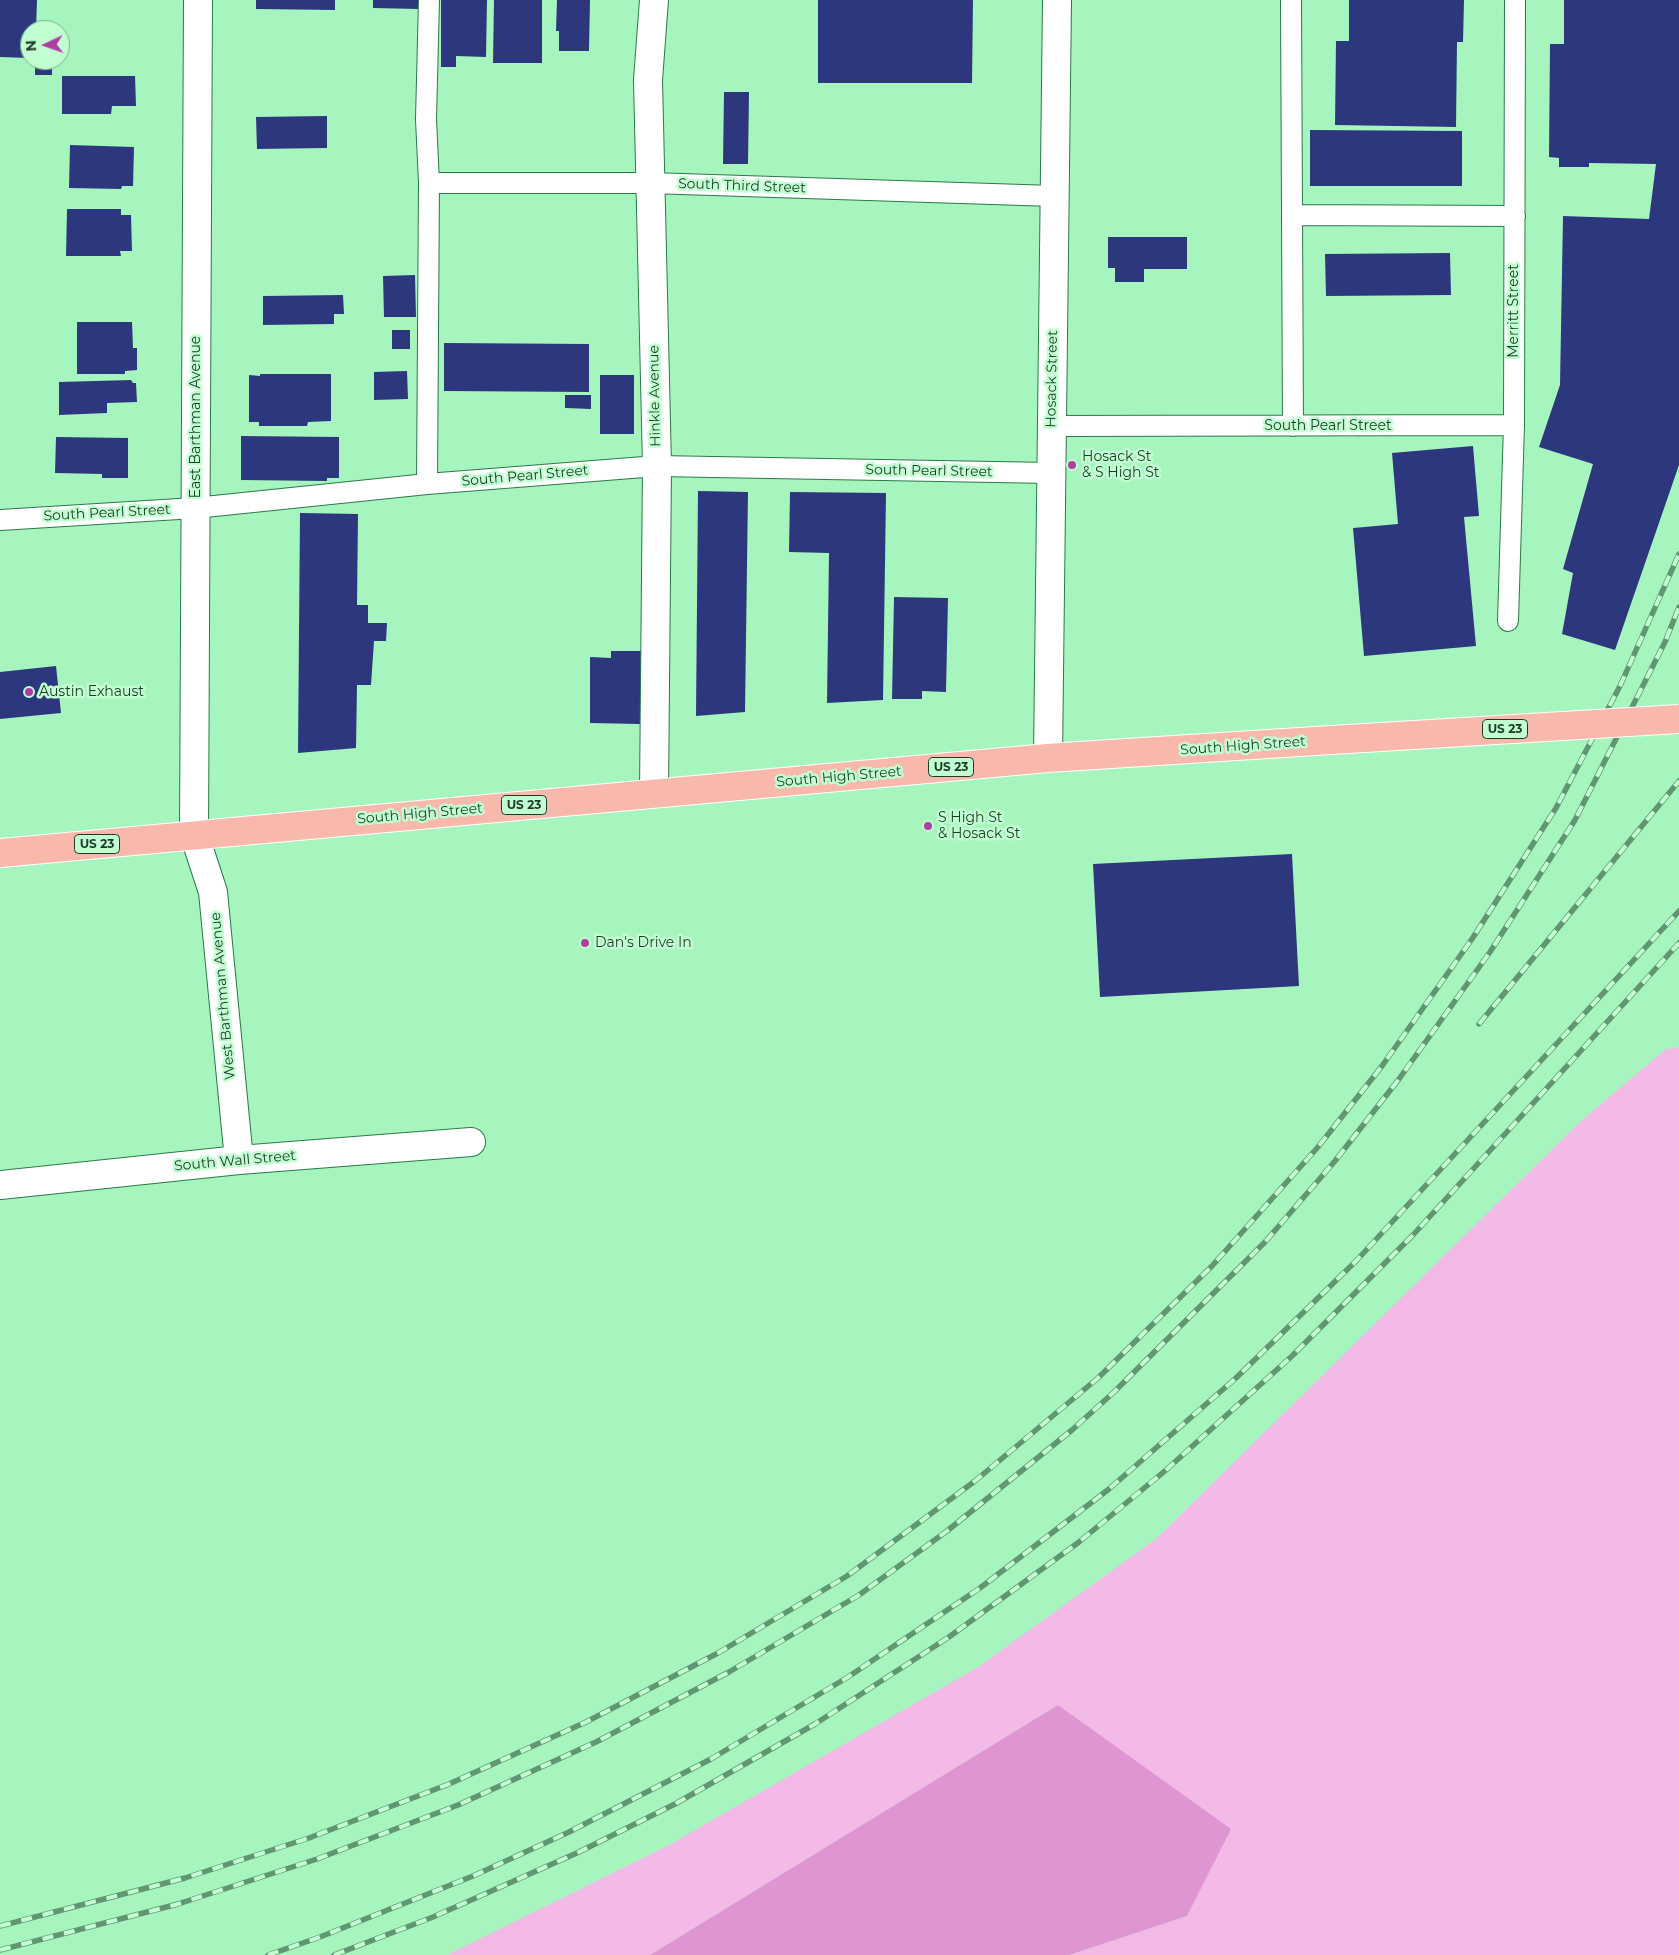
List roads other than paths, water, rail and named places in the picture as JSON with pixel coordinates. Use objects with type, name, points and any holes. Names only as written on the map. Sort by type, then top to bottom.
[{"type":"main road","name":"South High Street","points":[[0,853],[1048,758],[1679,719]]},
{"type":"street","name":"East Barthman Avenue","points":[[194,834],[198,0]]},
{"type":"street","name":"Hinkle Avenue","points":[[654,0],[648,80],[657,466],[654,793]]},
{"type":"street","name":"Hosack Street","points":[[1048,758],[1057,0]]},
{"type":"street","name":"West Barthman Avenue","points":[[194,834],[213,892],[239,1160]]},
{"type":"street","name":"South Wall Street","points":[[0,1185],[239,1160],[471,1142]]},
{"type":"lane","points":[[427,484],[429,183],[426,119],[429,0]]},
{"type":"lane","points":[[1291,0],[1293,426]]},
{"type":"lane","name":"Merritt Street","points":[[1508,621],[1514,425],[1516,0]]},
{"type":"lane","name":"South Third Street","points":[[429,183],[650,183],[1054,196]]},
{"type":"lane","points":[[1292,215],[1515,216]]},
{"type":"lane","name":"South Pearl Street","points":[[1052,426],[1514,425]]},
{"type":"lane","name":"South Pearl Street","points":[[0,520],[195,508],[427,484],[657,466],[1051,473]]},
{"type":"railway","points":[[0,1926],[185,1878],[309,1838],[449,1784],[586,1722],[718,1653],[847,1576],[975,1481],[1098,1378],[1212,1266],[1318,1147],[1382,1066],[1472,939],[1556,808],[1620,686],[1679,554]]},
{"type":"railway","points":[[0,1950],[178,1904],[317,1859],[458,1805],[596,1742],[729,1672],[859,1595],[947,1531],[1072,1430],[1114,1392],[1265,1242],[1335,1161],[1399,1079],[1490,952],[1575,820],[1665,642],[1679,607]]},
{"type":"railway","points":[[1479,1024],[1679,781]]},
{"type":"railway","points":[[268,1955],[320,1937],[473,1876],[569,1832],[711,1759],[848,1677],[980,1588],[1109,1489],[1236,1378],[1357,1260],[1679,911]]},
{"type":"railway","points":[[334,1955],[433,1917],[579,1852],[675,1804],[815,1724],[949,1637],[1079,1542],[1166,1470],[1292,1356],[1413,1235],[1679,943]]},
{"type":"place","name":"Hosack St & S High St","points":[[1072,465]]},
{"type":"place","name":"Austin Exhaust","points":[[29,692]]},
{"type":"place","name":"S High St & Hosack St","points":[[928,826]]},
{"type":"place","name":"Dan's Drive In","points":[[585,943]]}]
